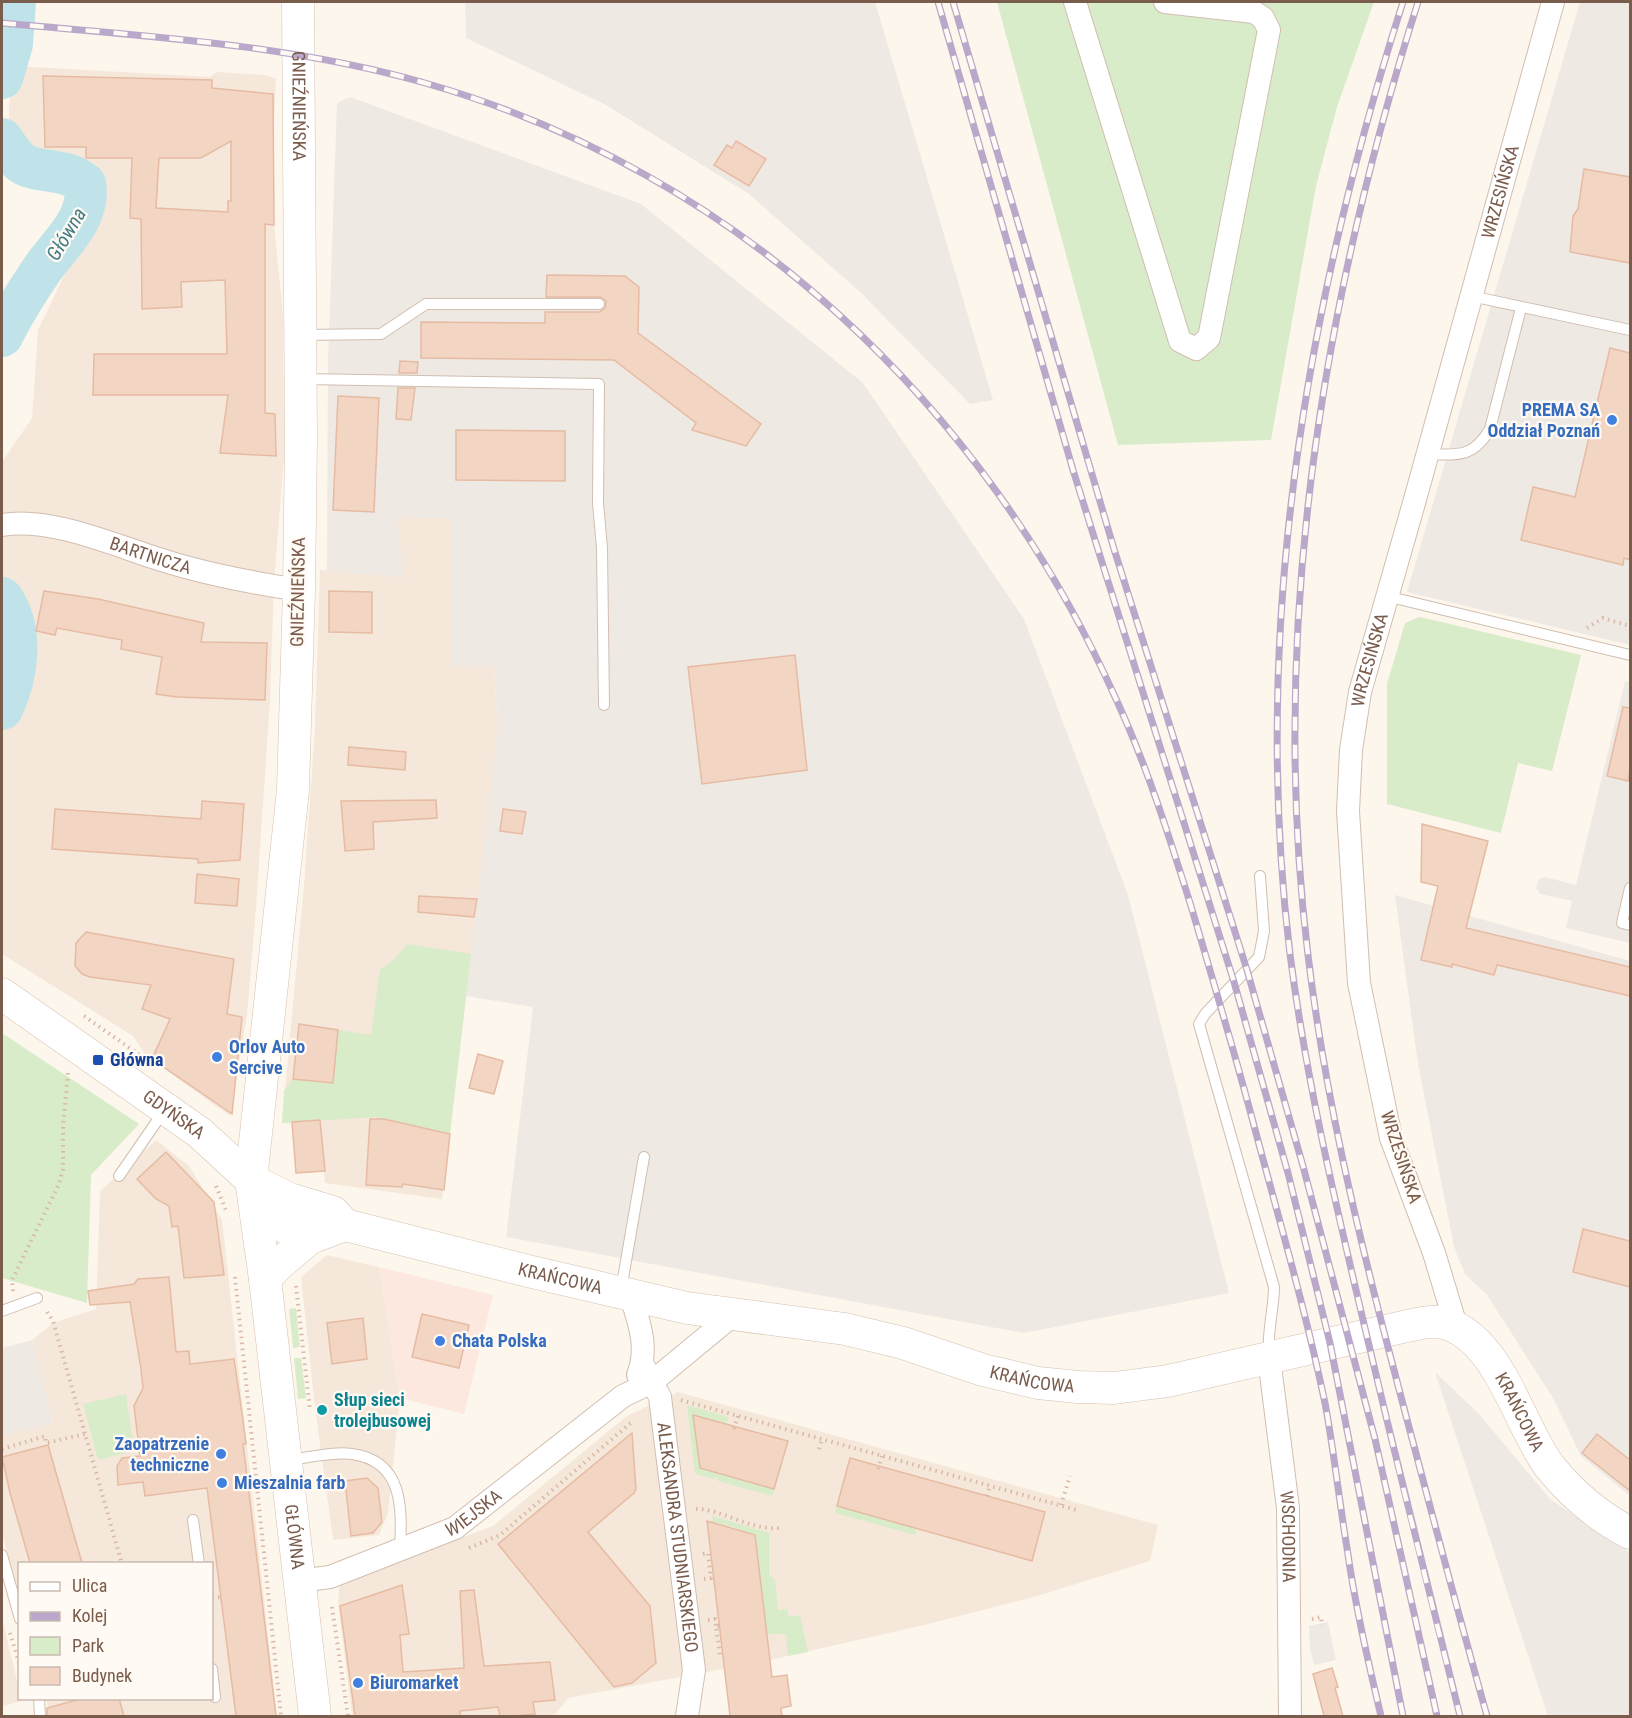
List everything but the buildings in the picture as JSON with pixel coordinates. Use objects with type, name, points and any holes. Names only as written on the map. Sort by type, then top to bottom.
[{"type":"street","name":"GNIEŹNIEŃSKA","points":[[251,1180],[293,790],[299,590],[298,2]]},
{"type":"street","points":[[1076,2],[1180,340],[1196,349],[1209,338],[1269,30],[1263,18],[1254,12],[1165,2]]},
{"type":"street","name":"WRZESIŃSKA","points":[[1457,1329],[1434,1253],[1391,1138],[1359,983],[1348,811],[1351,750],[1360,692],[1553,2]]},
{"type":"street","name":"BARTNICZA","points":[[2,525],[64,530],[215,574],[299,590]]},
{"type":"street","name":"GDYŃSKA","points":[[2,994],[166,1108],[213,1144],[251,1180]]},
{"type":"street","points":[[251,1180],[260,1201],[273,1220],[292,1232],[310,1238]]},
{"type":"street","name":"KRAŃCOWA","points":[[251,1180],[290,1199],[333,1212],[345,1225],[626,1294],[733,1315],[814,1325],[903,1342],[1014,1378],[1054,1386],[1094,1388],[1135,1386],[1178,1379],[1426,1322],[1441,1323],[1471,1338],[1491,1362],[1549,1465],[1579,1499],[1630,1533]]},
{"type":"street","name":"GŁÓWNA","points":[[251,1180],[265,1279],[315,1716]]},
{"type":"street","points":[[265,1279],[310,1238],[345,1225]]},
{"type":"street","points":[[626,1294],[643,1338],[647,1372]]},
{"type":"street","name":"WIEJSKA","points":[[299,1581],[330,1577],[455,1528],[623,1396],[647,1372],[733,1315]]},
{"type":"street","name":"WSCHODNIA","points":[[1269,1358],[1288,1508],[1290,1716]]},
{"type":"street","name":"ALEKSANDRA STUDNIARSKIEGO","points":[[647,1372],[660,1397],[694,1670],[687,1716]]},
{"type":"lane","points":[[1471,296],[1630,330]]},
{"type":"lane","points":[[300,335],[381,334],[426,304],[599,304]]},
{"type":"lane","points":[[1428,454],[1458,455],[1477,447],[1484,439],[1490,429],[1521,308]]},
{"type":"lane","points":[[300,379],[599,384],[598,503],[603,548],[604,705]]},
{"type":"lane","points":[[1386,596],[1630,655]]},
{"type":"lane","points":[[1260,876],[1264,931],[1259,957],[1205,1014],[1199,1024],[1274,1287],[1274,1305],[1268,1342],[1269,1358]]},
{"type":"lane","points":[[1630,888],[1622,923],[1630,925]]},
{"type":"lane","points":[[119,1176],[166,1108]]},
{"type":"lane","points":[[626,1294],[644,1157]]},
{"type":"lane","points":[[2,1311],[37,1298]]},
{"type":"lane","points":[[285,1461],[352,1454],[367,1458],[386,1471],[396,1483],[400,1497],[402,1516],[400,1549]]},
{"type":"lane","points":[[193,1521],[199,1562]]},
{"type":"lane","points":[[2,1557],[18,1612]]},
{"type":"lane","points":[[213,1678],[215,1697]]},
{"type":"lane","points":[[39,1700],[39,1716]]},
{"type":"path","points":[[1568,640],[1604,618],[1630,626]]},
{"type":"path","points":[[15,1306],[12,1280],[59,1184],[63,1169],[63,1127],[69,1066]]},
{"type":"path","points":[[265,1279],[310,1399],[310,1433],[315,1457]]},
{"type":"path","points":[[265,1279],[268,1590],[281,1716]]},
{"type":"path","points":[[37,1298],[53,1321],[122,1562]]},
{"type":"path","points":[[675,1399],[1077,1510]]},
{"type":"path","points":[[734,1429],[738,1416]]},
{"type":"path","points":[[2,1449],[45,1436],[46,1443],[85,1434]]},
{"type":"path","points":[[819,1449],[822,1439]]},
{"type":"path","points":[[878,1469],[882,1456]]},
{"type":"path","points":[[1061,1505],[1070,1476]]},
{"type":"path","points":[[987,1496],[990,1486]]},
{"type":"path","points":[[689,1510],[700,1509],[756,1526],[780,1528]]},
{"type":"path","points":[[330,1577],[330,1599],[335,1618],[348,1716]]},
{"type":"path","points":[[261,1591],[268,1590]]},
{"type":"path","points":[[213,1598],[221,1597]]},
{"type":"path","points":[[717,1624],[720,1656]]},
{"type":"shaded area","points":[[465,2],[875,2],[993,400],[970,404],[860,292],[749,194],[606,105],[466,38]]},
{"type":"shaded area","points":[[1580,2],[1630,2],[1630,645],[1407,592]]},
{"type":"shaded area","points":[[14,66],[210,77],[217,72],[266,75],[276,79],[273,146],[274,225],[283,315],[284,457],[274,582],[270,701],[256,908],[247,1015],[230,1116],[146,1056],[133,1036],[2,954],[2,728],[12,715],[19,691],[2,593],[2,462],[32,418],[38,330],[92,217],[100,171],[44,162],[15,147],[9,119]]},
{"type":"shaded area","points":[[350,97],[641,204],[863,383],[1024,619],[1128,895],[1229,1293],[1024,1333],[506,1237],[533,1007],[466,996],[498,729],[494,666],[451,667],[452,519],[397,516],[403,577],[327,571],[328,361],[337,103]]},
{"type":"shaded area","points":[[397,516],[453,519],[451,666],[494,666],[498,729],[442,1199],[325,1183],[324,1171],[296,1173],[292,1123],[282,1123],[304,885],[315,727],[320,570],[403,577]]},
{"type":"shaded area","points":[[1625,681],[1630,682],[1630,943],[1566,928],[1572,901],[1540,894],[1536,888],[1539,879],[1545,877],[1576,885]]},
{"type":"shaded area","points":[[1395,895],[1630,961],[1630,1496],[1581,1456],[1553,1398],[1487,1295],[1465,1274],[1454,1247],[1418,1064]]},
{"type":"shaded area","points":[[156,1140],[189,1166],[222,1220],[277,1716],[51,1716],[46,1700],[213,1700],[213,1562],[18,1562],[18,1596],[2,1534],[2,1436],[53,1423],[32,1340],[53,1323],[96,1309],[100,1191]]},
{"type":"shaded area","points":[[327,1255],[379,1267],[400,1398],[388,1513],[379,1535],[333,1540],[314,1399],[301,1277]]},
{"type":"shaded area","points":[[379,1267],[493,1295],[464,1414],[400,1398]]},
{"type":"shaded area","points":[[32,1340],[53,1423],[2,1436],[2,1348]]},
{"type":"shaded area","points":[[1435,1372],[1479,1414],[1550,1499],[1630,1553],[1630,1716],[1548,1716]]},
{"type":"shaded area","points":[[678,1392],[1158,1525],[1150,1561],[1037,1596],[928,1624],[770,1660],[568,1698],[554,1716],[352,1716],[338,1603],[340,1579],[418,1554],[493,1526],[627,1416]]},
{"type":"shaded area","points":[[2,1618],[18,1685],[18,1700],[22,1701],[2,1706]]},
{"type":"shaded area","points":[[1328,1622],[1336,1660],[1314,1665],[1310,1648],[1309,1626]]},
{"type":"green space","points":[[997,2],[1374,2],[1337,107],[1316,186],[1271,440],[1118,445]]},
{"type":"green space","points":[[1420,617],[1581,655],[1552,771],[1518,763],[1501,833],[1387,804],[1387,684],[1405,623]]},
{"type":"green space","points":[[408,944],[471,954],[450,1134],[376,1117],[282,1123],[284,1091],[293,1079],[333,1083],[338,1030],[371,1035],[380,969],[389,964]]},
{"type":"green space","points":[[2,1033],[139,1124],[91,1175],[87,1303],[2,1278]]},
{"type":"green space","points":[[296,1308],[300,1347],[293,1348],[289,1309]]},
{"type":"green space","points":[[294,1358],[301,1358],[306,1398],[298,1399]]},
{"type":"green space","points":[[126,1394],[134,1451],[98,1460],[83,1404]]},
{"type":"green space","points":[[687,1405],[728,1417],[727,1424],[699,1417],[695,1424],[700,1468],[774,1489],[772,1496],[718,1481],[715,1477],[714,1479],[695,1474]]},
{"type":"green space","points":[[837,1506],[917,1528],[915,1535],[835,1513]]},
{"type":"green space","points":[[713,1516],[769,1533],[769,1577],[772,1576],[775,1579],[778,1610],[787,1609],[789,1617],[800,1615],[808,1652],[788,1656],[786,1634],[767,1634],[755,1539],[734,1528],[710,1525]]},
{"type":"waterway","name":"Główna","points":[[2,78],[12,44],[15,2]]},
{"type":"waterway","name":"Główna","points":[[2,139],[23,164],[64,173],[78,179],[85,184],[86,196],[79,219],[37,276],[2,336]]},
{"type":"waterway","name":"Główna","points":[[2,598],[14,624],[16,638],[15,668],[2,709]]},
{"type":"railway","points":[[938,2],[1073,470],[1234,982],[1288,1173],[1330,1343],[1403,1716]]},
{"type":"railway","points":[[953,2],[1114,549],[1247,970],[1303,1166],[1375,1439],[1437,1716]]},
{"type":"railway","points":[[1403,2],[1368,117],[1339,234],[1314,353],[1295,472],[1283,593],[1277,713],[1280,834],[1290,954],[1304,1047],[1322,1140],[1342,1232],[1460,1716]]},
{"type":"railway","points":[[1418,2],[1384,118],[1354,235],[1330,353],[1312,473],[1300,593],[1295,714],[1298,834],[1308,955],[1323,1055],[1342,1154],[1389,1351],[1487,1716]]},
{"type":"railway","points":[[2,23],[162,37],[321,59],[425,83],[539,123],[646,175],[746,239],[838,314],[922,398],[996,491],[1061,592],[1116,699],[1157,801],[1230,1038],[1309,1331],[1325,1403],[1354,1591],[1381,1716]]},
{"type":"place","name":"PREMA SA Oddział Poznań","points":[[1612,420]]},
{"type":"place","name":"Orlov Auto Sercive","points":[[217,1057]]},
{"type":"place","name":"Główna","points":[[98,1060]]},
{"type":"place","name":"Chata Polska","points":[[440,1341]]},
{"type":"place","name":"Słup sieci trolejbusowej","points":[[322,1410]]},
{"type":"place","name":"Zaopatrzenie techniczne","points":[[221,1454]]},
{"type":"place","name":"Mieszalnia farb","points":[[222,1483]]},
{"type":"place","name":"Biuromarket","points":[[358,1683]]}]
